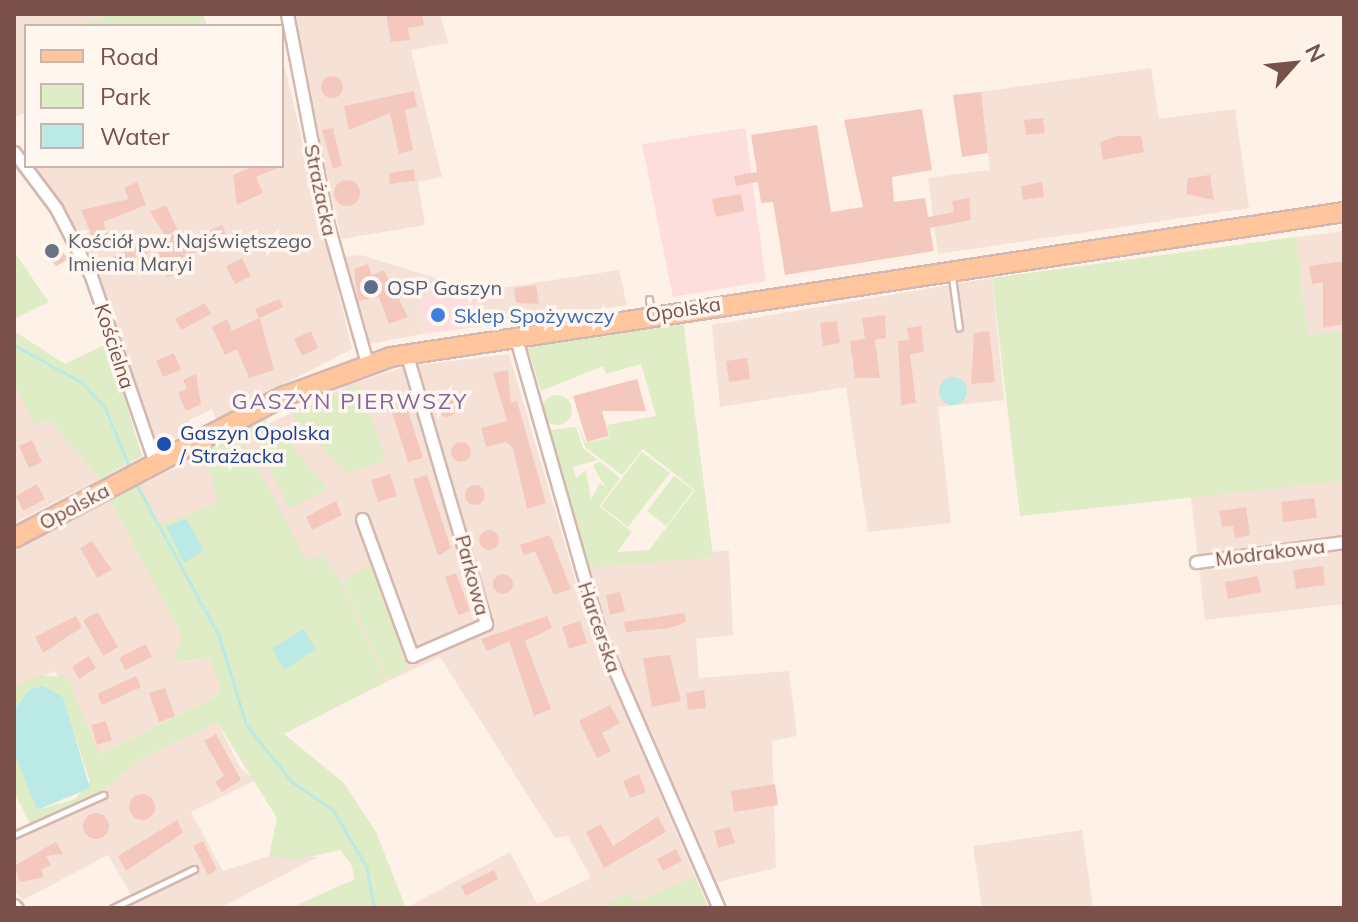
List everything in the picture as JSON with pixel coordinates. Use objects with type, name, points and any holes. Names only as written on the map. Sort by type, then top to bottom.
[{"type":"main road","name":"Opolska","points":[[14,538],[293,392],[367,363],[406,353],[515,335],[650,307],[1344,212]]},
{"type":"street","name":"Strażacka","points":[[287,14],[328,225],[367,363]]},
{"type":"street","name":"Kościelna","points":[[26,168],[56,208],[91,276],[155,463]]},
{"type":"street","name":"Harcerska","points":[[515,335],[603,643],[719,908]]},
{"type":"street","name":"Parkowa","points":[[362,519],[412,656],[486,624],[406,353]]},
{"type":"street","name":"Modrakowa","points":[[1196,562],[1344,542]]},
{"type":"lane","points":[[951,268],[959,328]]},
{"type":"lane","points":[[14,835],[103,795]]},
{"type":"lane","points":[[113,908],[194,869]]},
{"type":"shaded area","points":[[14,14],[114,14],[78,24],[24,24],[24,114],[14,117]]},
{"type":"shaded area","points":[[293,14],[440,14],[448,43],[411,50],[442,177],[418,182],[425,225],[341,239]]},
{"type":"shaded area","points":[[284,64],[352,349],[216,419],[212,409],[189,420],[192,431],[166,444],[153,443],[97,275],[37,168],[284,168]]},
{"type":"shaded area","points":[[1151,68],[1159,119],[1235,109],[1249,208],[938,254],[928,178],[990,170],[981,92]]},
{"type":"shaded area","points":[[745,128],[766,281],[673,297],[642,144]]},
{"type":"shaded area","points":[[1344,231],[1344,330],[1308,335],[1296,237]]},
{"type":"shaded area","points":[[361,255],[445,281],[501,288],[619,270],[627,305],[470,328],[464,292],[420,297],[423,334],[369,344],[345,257]]},
{"type":"shaded area","points":[[992,278],[1004,400],[938,407],[951,523],[868,532],[846,387],[720,407],[712,325]]},
{"type":"shaded area","points":[[464,292],[470,328],[423,334],[419,297]]},
{"type":"shaded area","points":[[509,354],[592,637],[695,876],[634,904],[630,892],[597,908],[406,908],[510,852],[537,904],[591,878],[568,836],[555,838],[440,657],[386,682],[322,555],[241,592],[218,503],[160,526],[140,485],[351,384],[405,367]]},
{"type":"shaded area","points":[[14,383],[35,426],[49,420],[100,479],[14,523]]},
{"type":"shaded area","points":[[1344,481],[1344,604],[1205,620],[1191,497]]},
{"type":"shaded area","points":[[110,501],[181,634],[179,663],[209,658],[220,686],[215,697],[99,754],[55,671],[14,688],[14,551]]},
{"type":"shaded area","points":[[729,550],[733,635],[696,639],[699,678],[789,671],[797,736],[772,741],[776,868],[717,882],[608,634],[589,568]]},
{"type":"shaded area","points":[[217,722],[241,769],[256,780],[191,812],[223,871],[269,856],[318,857],[220,908],[106,908],[131,895],[108,855],[23,900],[14,890],[14,838],[104,799],[102,791],[144,757]]},
{"type":"shaded area","points":[[1082,830],[1093,908],[982,908],[973,846]]},
{"type":"green space","points":[[114,14],[203,14],[206,24],[78,24]]},
{"type":"green space","points":[[1296,237],[1308,335],[1344,330],[1344,481],[1020,516],[992,278]]},
{"type":"green space","points":[[14,252],[49,302],[14,319]]},
{"type":"green space","points":[[683,319],[713,557],[589,568],[550,430],[576,427],[583,448],[598,460],[573,467],[576,478],[586,470],[591,500],[600,483],[606,488],[593,466],[599,461],[620,478],[599,506],[632,532],[617,552],[649,550],[695,490],[643,449],[622,475],[585,447],[578,425],[586,443],[610,437],[607,425],[656,416],[641,364],[606,374],[603,366],[541,391],[527,346]]},
{"type":"green space","points":[[14,331],[65,364],[108,343],[142,456],[100,479],[49,420],[35,426],[14,383]]},
{"type":"green space","points":[[360,384],[386,460],[346,473],[290,413]]},
{"type":"green space","points":[[557,395],[563,396],[571,404],[571,416],[563,424],[557,425],[551,424],[543,416],[542,410],[543,404],[551,396]]},
{"type":"green space","points":[[266,417],[267,427],[245,443],[307,561],[322,555],[340,580],[386,682],[284,734],[344,783],[376,832],[406,908],[290,908],[355,879],[351,864],[340,850],[296,860],[269,856],[277,818],[217,722],[144,757],[102,791],[30,824],[14,792],[15,752],[37,810],[75,799],[90,782],[62,697],[14,710],[14,688],[39,675],[67,677],[99,754],[215,697],[220,686],[209,658],[174,663],[181,634],[110,501],[140,485],[160,525],[218,503],[204,450]]},
{"type":"green space","points":[[280,432],[328,488],[290,509],[258,445]]},
{"type":"green space","points":[[642,452],[670,473],[628,527],[601,506]]},
{"type":"green space","points":[[674,476],[693,490],[666,526],[647,511]]},
{"type":"green space","points":[[370,565],[408,669],[387,679],[343,581]]},
{"type":"green space","points":[[695,876],[709,908],[597,908],[630,892],[634,903]]},
{"type":"water","points":[[953,377],[963,381],[967,391],[963,401],[953,405],[943,401],[939,391],[943,381]]},
{"type":"water","points":[[186,519],[204,550],[184,563],[166,527]]},
{"type":"water","points":[[303,629],[316,649],[284,670],[272,649]]},
{"type":"water","points":[[43,686],[63,697],[90,788],[37,810],[14,752],[14,710],[29,690]]},
{"type":"building","points":[[386,14],[422,14],[424,25],[408,28],[410,40],[391,42]]},
{"type":"building","points":[[332,76],[340,79],[343,87],[340,95],[332,98],[324,95],[321,87],[324,79]]},
{"type":"building","points":[[414,91],[417,107],[405,110],[413,150],[399,154],[390,113],[349,130],[344,106]]},
{"type":"building","points":[[981,92],[988,153],[962,157],[953,95]]},
{"type":"building","points":[[922,109],[932,170],[892,177],[894,202],[925,198],[928,217],[954,212],[952,201],[969,198],[971,220],[930,228],[934,251],[785,275],[773,202],[761,203],[758,182],[736,186],[734,176],[757,172],[751,135],[817,125],[831,212],[863,207],[844,120]]},
{"type":"building","points":[[1043,118],[1045,133],[1026,135],[1024,120]]},
{"type":"building","points":[[333,128],[342,166],[333,169],[322,130]]},
{"type":"building","points":[[1117,136],[1141,136],[1144,152],[1103,160],[1100,142]]},
{"type":"building","points":[[249,168],[277,168],[256,177],[263,193],[237,205],[233,175]]},
{"type":"building","points":[[414,169],[415,181],[390,184],[389,173]]},
{"type":"building","points":[[1210,175],[1214,200],[1186,194],[1188,178]]},
{"type":"building","points":[[347,180],[356,184],[360,193],[356,202],[347,206],[338,202],[334,193],[338,184]]},
{"type":"building","points":[[137,182],[146,205],[103,222],[110,240],[96,246],[81,210],[129,199],[124,188]]},
{"type":"building","points":[[1042,182],[1044,197],[1023,200],[1021,186]]},
{"type":"building","points":[[741,194],[744,211],[716,217],[712,199]]},
{"type":"building","points":[[166,205],[183,242],[222,225],[228,238],[180,259],[184,270],[167,278],[156,253],[166,249],[164,234],[150,212]]},
{"type":"building","name":"Kościół pw. Najświętszego Imienia Maryi","points":[[53,242],[69,259],[56,266],[43,248]]},
{"type":"building","points":[[143,244],[148,254],[102,275],[97,264]]},
{"type":"building","points":[[242,258],[251,276],[235,284],[226,266]]},
{"type":"building","points":[[1344,261],[1344,324],[1323,328],[1323,282],[1312,284],[1309,266]]},
{"type":"building","points":[[368,264],[372,275],[384,270],[408,317],[389,324],[379,297],[358,301],[354,269]]},
{"type":"building","points":[[536,285],[539,304],[516,303],[514,288]]},
{"type":"building","points":[[279,299],[283,307],[260,318],[274,370],[249,378],[237,349],[225,355],[212,327],[227,319],[232,331],[259,318],[255,309]]},
{"type":"building","points":[[205,303],[211,314],[181,330],[175,319]]},
{"type":"building","points":[[885,315],[886,338],[875,340],[880,378],[855,378],[850,341],[865,339],[862,318]]},
{"type":"building","points":[[837,321],[840,343],[823,346],[820,323]]},
{"type":"building","points":[[921,326],[924,352],[910,354],[916,403],[901,405],[898,341],[909,340],[907,328]]},
{"type":"building","points":[[311,331],[318,348],[302,356],[294,339]]},
{"type":"building","points":[[989,331],[995,382],[971,384],[974,333]]},
{"type":"building","points":[[174,353],[181,370],[163,377],[156,361]]},
{"type":"building","points":[[747,358],[750,379],[729,382],[726,361]]},
{"type":"building","points":[[508,370],[511,403],[517,401],[546,503],[527,509],[513,448],[506,442],[486,447],[481,428],[507,421],[493,373]]},
{"type":"building","points":[[196,374],[201,404],[186,411],[178,393],[187,389],[183,380]]},
{"type":"building","points":[[637,379],[646,411],[602,411],[609,436],[587,442],[573,396]]},
{"type":"building","points":[[447,397],[454,400],[457,407],[454,414],[447,417],[440,414],[437,407],[440,400]]},
{"type":"building","points":[[405,401],[423,458],[408,462],[390,406]]},
{"type":"building","points":[[32,440],[42,462],[29,468],[19,446]]},
{"type":"building","points":[[461,442],[468,445],[471,452],[468,459],[461,462],[454,459],[451,452],[454,445]]},
{"type":"building","points":[[390,474],[397,496],[378,502],[371,480]]},
{"type":"building","points":[[427,475],[451,548],[438,556],[413,479]]},
{"type":"building","points":[[37,484],[45,499],[23,511],[16,496]]},
{"type":"building","points":[[475,485],[482,488],[485,495],[482,502],[475,505],[468,502],[465,495],[468,488]]},
{"type":"building","points":[[1314,498],[1317,518],[1283,522],[1281,502]]},
{"type":"building","points":[[336,501],[342,515],[312,530],[306,517]]},
{"type":"building","points":[[1246,507],[1250,535],[1235,538],[1233,526],[1222,527],[1219,511]]},
{"type":"building","points":[[489,530],[496,533],[499,540],[496,547],[489,550],[482,547],[479,540],[482,533]]},
{"type":"building","points":[[550,535],[571,589],[554,595],[535,551],[524,555],[520,545]]},
{"type":"building","points":[[92,541],[112,570],[97,578],[80,548]]},
{"type":"building","points":[[1323,566],[1325,585],[1296,589],[1293,570]]},
{"type":"building","points":[[456,573],[470,611],[458,615],[445,577]]},
{"type":"building","points":[[503,574],[510,577],[513,584],[510,591],[503,594],[496,591],[493,584],[496,577]]},
{"type":"building","points":[[1258,576],[1261,592],[1228,599],[1225,582]]},
{"type":"building","points":[[620,592],[625,611],[610,615],[606,595]]},
{"type":"building","points":[[98,612],[118,647],[103,656],[83,620]]},
{"type":"building","points":[[684,613],[686,622],[670,628],[626,632],[624,622]]},
{"type":"building","points":[[76,616],[82,627],[43,653],[35,637]]},
{"type":"building","points":[[547,616],[552,628],[525,641],[551,709],[534,716],[509,641],[487,651],[481,639]]},
{"type":"building","points":[[580,621],[587,643],[569,649],[562,627]]},
{"type":"building","points":[[146,644],[152,657],[125,670],[119,658]]},
{"type":"building","points":[[670,655],[681,701],[652,707],[643,658]]},
{"type":"building","points":[[89,656],[96,668],[79,679],[72,667]]},
{"type":"building","points":[[136,676],[141,687],[102,705],[97,694]]},
{"type":"building","points":[[165,688],[175,716],[159,722],[149,693]]},
{"type":"building","points":[[704,690],[706,708],[688,710],[686,693]]},
{"type":"building","points":[[610,705],[620,723],[602,733],[611,751],[597,758],[579,721]]},
{"type":"building","points":[[106,721],[112,740],[97,745],[91,725]]},
{"type":"building","points":[[216,734],[241,780],[222,792],[215,782],[224,776],[204,741]]},
{"type":"building","points":[[639,774],[646,792],[630,798],[623,781]]},
{"type":"building","points":[[775,784],[778,805],[734,812],[731,791]]},
{"type":"building","points":[[142,794],[151,798],[155,807],[151,816],[142,820],[133,816],[129,807],[133,798]]},
{"type":"building","points":[[96,813],[105,817],[109,826],[105,835],[96,839],[87,835],[83,826],[87,817]]},
{"type":"building","points":[[658,816],[666,832],[604,868],[586,832],[601,824],[613,846]]},
{"type":"building","points":[[177,820],[183,833],[126,871],[118,856]]},
{"type":"building","points":[[730,827],[735,843],[718,848],[714,831]]},
{"type":"building","points":[[203,841],[217,870],[208,875],[193,846]]},
{"type":"building","points":[[56,842],[63,854],[46,856],[51,865],[41,870],[44,877],[20,882],[14,866]]},
{"type":"building","points":[[676,849],[682,861],[663,871],[657,859]]},
{"type":"building","points":[[494,870],[498,879],[466,896],[461,886]]},
{"type":"waterway","points":[[14,345],[81,382],[105,408],[131,471]]},
{"type":"waterway","points":[[135,482],[219,636],[246,725],[292,782],[332,809],[366,866],[374,908]]},
{"type":"place","name":"Kościół pw. Najświętszego Imienia Maryi","points":[[52,251]]},
{"type":"place","name":"OSP Gaszyn","points":[[371,287]]},
{"type":"place","name":"Sklep Spożywczy","points":[[438,315]]},
{"type":"place","name":"Gaszyn Opolska / Strażacka","points":[[164,444]]},
{"type":"district","name":"GASZYN PIERWSZY","points":[[350,402]]}]
